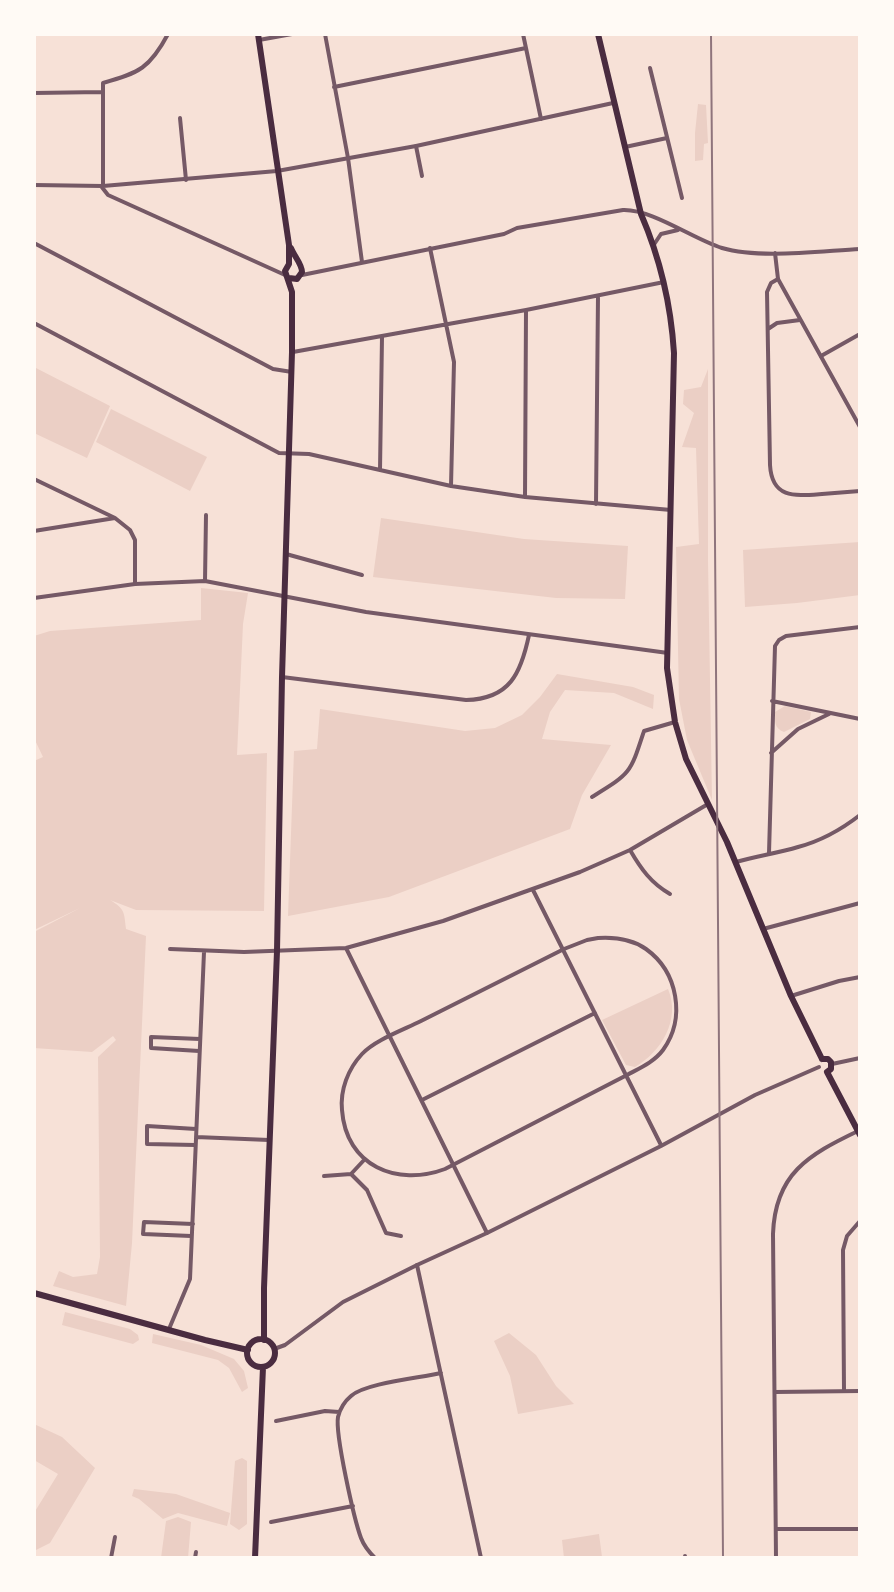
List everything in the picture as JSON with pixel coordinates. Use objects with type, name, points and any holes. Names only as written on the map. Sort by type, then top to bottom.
[{"type":"main road","points":[[598,34],[613,103],[672,318],[668,683],[675,722],[686,759],[735,862],[821,1071],[827,1072]]},
{"type":"main road","points":[[258,37],[289,245],[285,271],[292,292],[277,951],[264,1340]]},
{"type":"main road","points":[[289,245],[300,265],[301,276],[292,292]]},
{"type":"main road","points":[[288,265],[300,265]]},
{"type":"main road","points":[[288,277],[294,280],[301,276]]},
{"type":"main road","points":[[820,1063],[828,1059],[832,1064],[827,1072]]},
{"type":"main road","points":[[827,1072],[859,1133]]},
{"type":"main road","points":[[34,1293],[248,1350]]},
{"type":"main road","points":[[264,1340],[274,1349],[273,1361],[263,1367],[254,1366],[248,1350],[256,1341],[264,1340]]},
{"type":"main road","points":[[255,1558],[263,1367]]},
{"type":"street","points":[[168,34],[148,65],[122,78],[103,83],[102,186],[108,195],[288,277]]},
{"type":"street","points":[[258,37],[292,34]]},
{"type":"street","points":[[325,34],[348,158],[362,262]]},
{"type":"street","points":[[523,34],[541,119]]},
{"type":"street","points":[[334,87],[526,48]]},
{"type":"street","points":[[650,68],[682,198]]},
{"type":"street","points":[[34,93],[102,92]]},
{"type":"street","points":[[34,185],[102,186],[277,171],[416,146],[613,103]]},
{"type":"street","points":[[180,118],[186,180]]},
{"type":"street","points":[[625,147],[667,138]]},
{"type":"street","points":[[416,146],[422,176]]},
{"type":"street","points":[[301,276],[504,234],[517,228],[623,210],[643,214],[726,249],[754,254],[860,249]]},
{"type":"street","points":[[653,247],[661,234],[680,230]]},
{"type":"street","points":[[34,243],[273,369],[292,372]]},
{"type":"street","points":[[430,248],[454,362],[451,486]]},
{"type":"street","points":[[775,253],[778,279],[860,427]]},
{"type":"street","points":[[271,268],[288,265]]},
{"type":"street","points":[[300,265],[314,272]]},
{"type":"street","points":[[778,279],[768,289],[772,479],[781,490],[793,495],[860,491]]},
{"type":"street","points":[[292,352],[664,282]]},
{"type":"street","points":[[596,504],[598,296]]},
{"type":"street","points":[[525,497],[526,310]]},
{"type":"street","points":[[768,329],[777,323],[800,320]]},
{"type":"street","points":[[34,323],[279,453],[309,454],[451,486],[525,497],[671,510]]},
{"type":"street","points":[[821,356],[860,334]]},
{"type":"street","points":[[380,471],[382,337]]},
{"type":"street","points":[[34,479],[115,518],[130,530],[135,540],[135,584]]},
{"type":"street","points":[[205,581],[206,515]]},
{"type":"street","points":[[34,531],[115,518]]},
{"type":"street","points":[[286,554],[362,575]]},
{"type":"street","points":[[34,598],[135,584],[205,581],[366,612],[668,653]]},
{"type":"street","points":[[769,853],[775,646],[786,636],[860,627]]},
{"type":"street","points":[[282,677],[480,700],[511,683],[521,669],[529,635]]},
{"type":"street","points":[[772,701],[860,719]]},
{"type":"street","points":[[771,754],[798,729],[832,713]]},
{"type":"street","points":[[592,797],[623,778],[633,766],[644,731],[675,722]]},
{"type":"street","points":[[170,949],[204,952],[346,948],[443,921],[607,861],[708,804]]},
{"type":"street","points":[[735,862],[813,842],[860,815]]},
{"type":"street","points":[[630,850],[644,874],[670,894]]},
{"type":"street","points":[[533,890],[661,1146]]},
{"type":"street","points":[[763,929],[860,903]]},
{"type":"street","points":[[598,938],[627,940],[645,949],[661,963],[671,980],[676,1014],[668,1041],[658,1056],[627,1075],[433,1173],[413,1176],[384,1171],[365,1159],[345,1128],[341,1103],[347,1077],[361,1055],[390,1036],[564,949],[598,938]]},
{"type":"street","points":[[346,948],[487,1233]]},
{"type":"street","points":[[168,1330],[190,1279],[204,952]]},
{"type":"street","points":[[791,996],[860,977]]},
{"type":"street","points":[[422,1100],[595,1013]]},
{"type":"street","points":[[199,1051],[151,1048],[151,1037],[200,1039]]},
{"type":"street","points":[[832,1064],[860,1058]]},
{"type":"street","points":[[274,1349],[285,1345],[343,1302],[661,1146],[820,1063]]},
{"type":"street","points":[[195,1145],[147,1144],[147,1126],[196,1129]]},
{"type":"street","points":[[776,1558],[774,1221],[786,1183],[804,1161],[822,1148],[859,1133]]},
{"type":"street","points":[[196,1137],[269,1140]]},
{"type":"street","points":[[324,1176],[351,1174],[365,1159]]},
{"type":"street","points":[[351,1174],[367,1190],[386,1233],[401,1236]]},
{"type":"street","points":[[844,1391],[843,1250],[847,1236],[860,1221]]},
{"type":"street","points":[[192,1236],[143,1234],[144,1222],[193,1224]]},
{"type":"street","points":[[417,1265],[481,1558]]},
{"type":"street","points":[[375,1558],[364,1545],[353,1506],[338,1428],[339,1412],[347,1399],[359,1390],[441,1373]]},
{"type":"street","points":[[775,1392],[860,1391]]},
{"type":"street","points":[[276,1421],[325,1411],[339,1412]]},
{"type":"street","points":[[271,1522],[353,1506]]},
{"type":"street","points":[[777,1529],[860,1529]]},
{"type":"street","points":[[111,1558],[115,1537]]},
{"type":"shaded area","points":[[698,104],[706,105],[708,143],[704,144],[703,160],[695,161],[695,133]]},
{"type":"shaded area","points":[[34,367],[110,406],[87,458],[34,433]]},
{"type":"shaded area","points":[[708,369],[712,800],[687,740],[679,699],[676,547],[699,544],[696,448],[682,447],[694,413],[683,404],[684,390],[701,387]]},
{"type":"shaded area","points":[[111,409],[207,457],[190,491],[96,442]]},
{"type":"shaded area","points":[[381,518],[524,539],[628,546],[625,599],[556,598],[373,577]]},
{"type":"shaded area","points":[[860,542],[860,595],[745,607],[743,550]]},
{"type":"shaded area","points":[[201,588],[248,593],[243,624],[237,755],[267,753],[264,911],[136,910],[110,900],[123,912],[126,929],[146,936],[132,1243],[126,1306],[53,1286],[59,1271],[73,1277],[97,1274],[100,1257],[98,1057],[116,1040],[113,1036],[92,1052],[34,1048],[34,932],[80,908],[34,930],[34,761],[43,757],[34,738],[34,636],[50,631],[201,620]]},
{"type":"shaded area","points":[[557,674],[633,687],[654,695],[653,709],[614,693],[565,690],[550,712],[542,739],[611,745],[582,795],[570,829],[389,897],[288,916],[294,751],[317,749],[320,709],[465,731],[495,728],[522,715]]},
{"type":"shaded area","points":[[785,706],[811,712],[810,719],[784,732],[778,729],[775,712]]},
{"type":"shaded area","points":[[668,989],[672,1012],[666,1034],[644,1061],[635,1067],[626,1065],[602,1020]]},
{"type":"shaded area","points":[[65,1312],[130,1329],[139,1340],[133,1344],[62,1325]]},
{"type":"shaded area","points":[[509,1333],[536,1355],[556,1386],[574,1404],[518,1414],[510,1376],[494,1341]]},
{"type":"shaded area","points":[[153,1334],[201,1345],[234,1359],[244,1371],[248,1388],[242,1392],[229,1368],[218,1360],[152,1343]]},
{"type":"shaded area","points":[[34,1424],[62,1437],[95,1468],[50,1543],[34,1551],[34,1513],[58,1474],[34,1460]]},
{"type":"shaded area","points":[[242,1458],[247,1461],[247,1524],[239,1530],[230,1524],[235,1461]]},
{"type":"shaded area","points":[[134,1489],[176,1494],[230,1513],[227,1526],[178,1513],[163,1519],[132,1496]]},
{"type":"shaded area","points":[[178,1517],[191,1522],[188,1558],[161,1558],[166,1521]]},
{"type":"shaded area","points":[[599,1534],[602,1557],[564,1558],[562,1540]]},
{"type":"tram line","points":[[711,34],[723,1558]]}]
